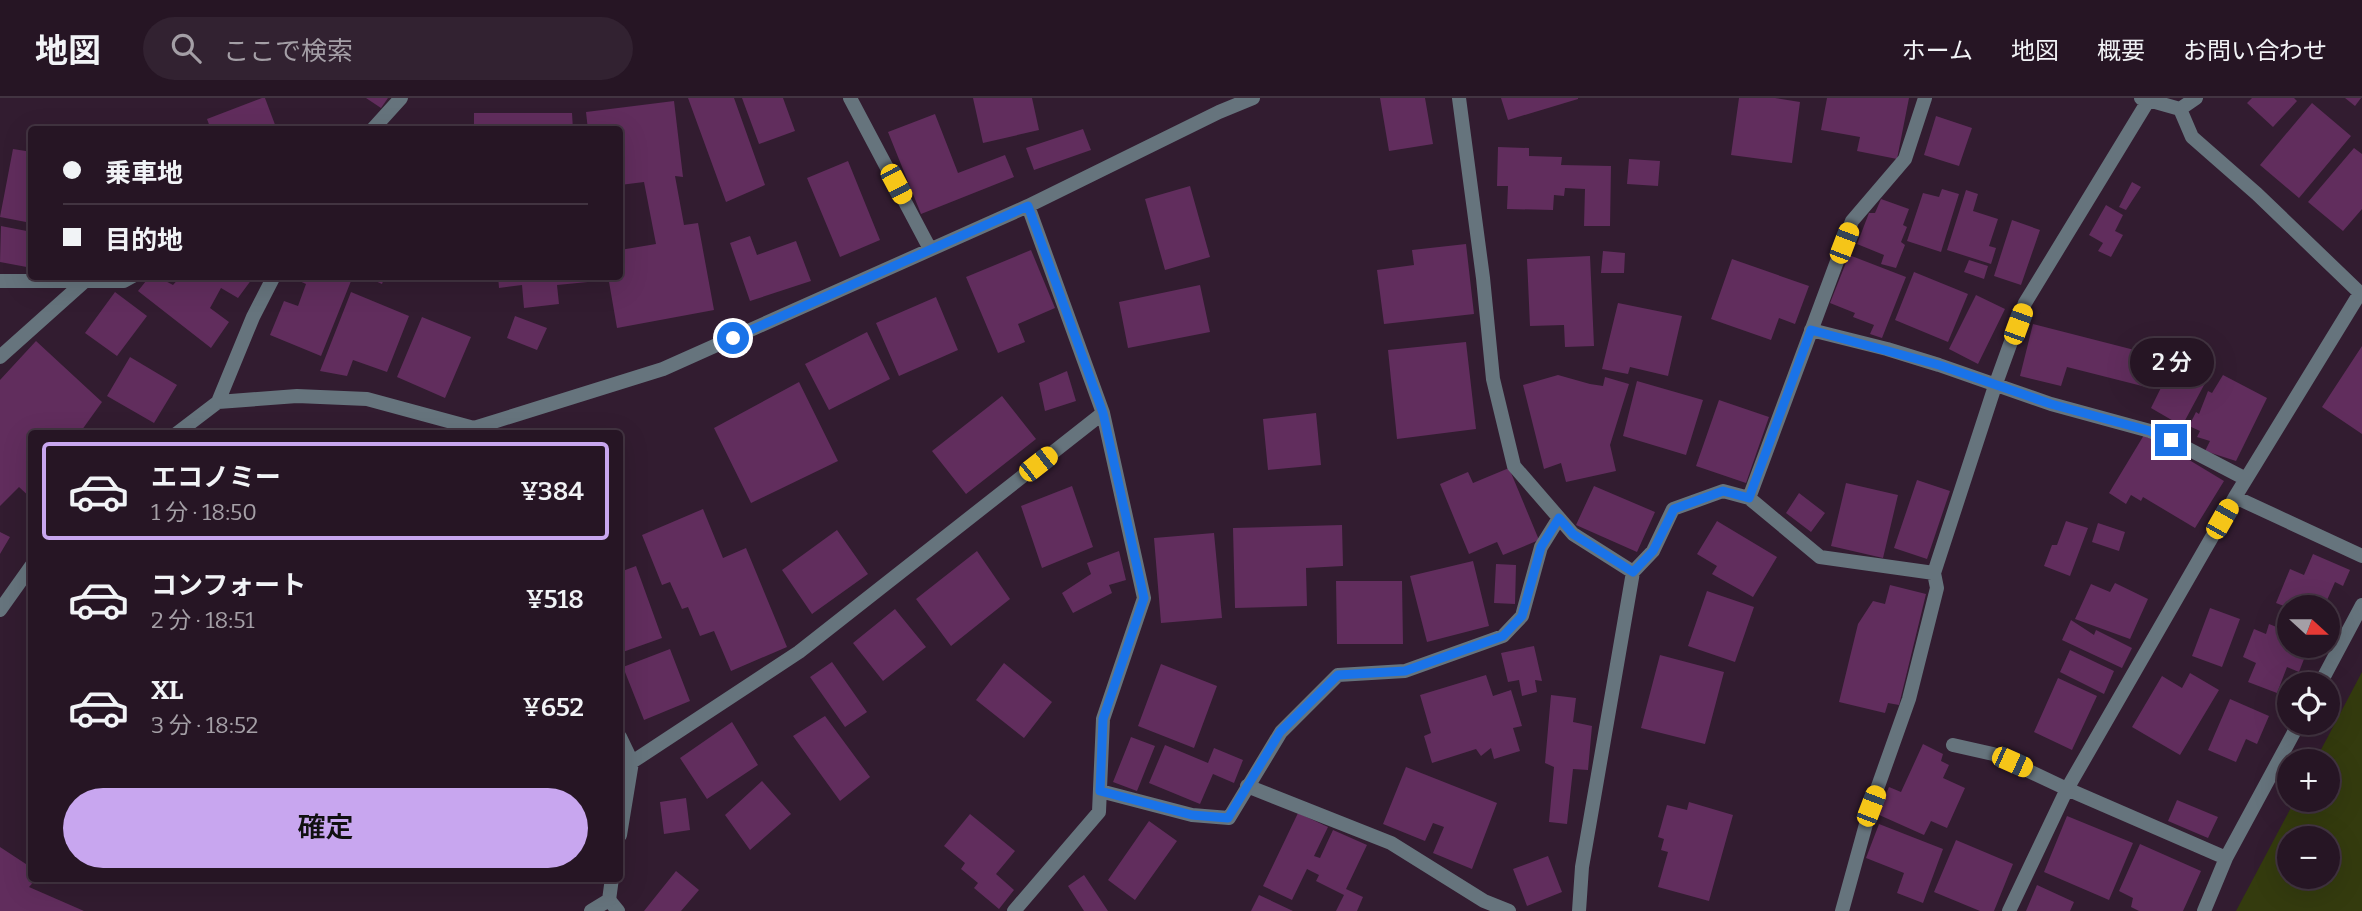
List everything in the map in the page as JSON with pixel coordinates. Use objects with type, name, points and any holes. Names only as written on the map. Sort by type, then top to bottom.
[{"type":"street","points":[[376,126],[401,98]]},
{"type":"street","points":[[850,98],[930,249]]},
{"type":"street","points":[[478,430],[663,369],[1028,206],[1217,105],[1252,98]]},
{"type":"street","points":[[1459,98],[1482,265],[1493,379],[1514,466],[1573,534],[1633,572]]},
{"type":"street","points":[[1749,498],[1852,221],[1905,159],[1925,98]]},
{"type":"street","points":[[2180,109],[2196,98]]},
{"type":"street","points":[[1842,911],[1871,806],[1909,699],[1937,588],[1934,573],[2025,303],[2145,99],[2180,109]]},
{"type":"street","points":[[2009,911],[2067,789],[2235,497],[2361,294],[2257,194],[2192,137],[2180,109]]},
{"type":"street","points":[[1014,911],[1099,812],[1103,719],[1144,598],[1103,413],[1028,206]]},
{"type":"street","points":[[0,281],[126,280]]},
{"type":"street","points":[[181,430],[218,402],[253,317],[272,280]]},
{"type":"street","points":[[0,357],[85,281]]},
{"type":"street","points":[[1811,330],[1939,365],[2051,404],[2150,431],[2246,479]]},
{"type":"street","points":[[218,402],[297,396],[367,399],[472,430]]},
{"type":"street","points":[[632,762],[799,652],[1103,413]]},
{"type":"street","points":[[1579,911],[1582,867],[1633,572],[1653,551],[1674,509],[1723,491],[1749,498],[1820,557],[1934,573]]},
{"type":"street","points":[[2235,497],[2362,556]]},
{"type":"street","points":[[1100,791],[1192,815],[1228,818],[1280,732],[1338,675],[1405,671],[1503,636],[1522,616],[1541,547],[1559,518]]},
{"type":"street","points":[[0,610],[28,571]]},
{"type":"street","points":[[2326,672],[2362,605]]},
{"type":"street","points":[[2204,911],[2226,858],[2293,735]]},
{"type":"street","points":[[623,743],[632,762],[623,817]]},
{"type":"street","points":[[1953,745],[1993,754],[2226,858]]},
{"type":"street","points":[[1247,786],[1391,843],[1484,901],[1510,911]]},
{"type":"street","points":[[590,911],[613,906],[612,882]]},
{"type":"green space","points":[[2362,672],[2362,911],[2236,911],[2277,834],[2277,889],[2340,889],[2340,826],[2281,826],[2289,812],[2340,812],[2340,749],[2321,749],[2329,735],[2340,735],[2340,714]]},
{"type":"building","points":[[265,98],[276,126],[210,126],[207,119]]},
{"type":"building","points":[[366,98],[388,98],[381,108]]},
{"type":"building","points":[[688,98],[734,98],[765,185],[726,202]]},
{"type":"building","points":[[742,98],[783,98],[795,131],[759,144]]},
{"type":"building","points":[[973,98],[1032,98],[1039,130],[983,143]]},
{"type":"building","points":[[1380,98],[1425,98],[1433,144],[1389,151]]},
{"type":"building","points":[[1501,98],[1578,98],[1578,99],[1508,120]]},
{"type":"building","points":[[1739,98],[1775,98],[1800,102],[1792,163],[1731,155]]},
{"type":"building","points":[[1827,98],[1909,98],[1897,159],[1857,151],[1860,137],[1821,130]]},
{"type":"building","points":[[2252,98],[2294,98],[2297,101],[2273,127],[2247,103]]},
{"type":"building","points":[[2345,98],[2361,98],[2355,106]]},
{"type":"building","points":[[674,101],[683,177],[675,176],[684,225],[698,223],[714,310],[617,328],[609,280],[623,280],[623,250],[656,244],[644,182],[623,185],[623,126],[588,126],[586,112]]},
{"type":"building","points":[[2312,103],[2351,136],[2299,198],[2260,165]]},
{"type":"building","points":[[474,113],[572,113],[573,126],[474,126]]},
{"type":"building","points":[[935,114],[958,173],[1005,155],[1014,177],[921,214],[888,132]]},
{"type":"building","points":[[1936,116],[1972,128],[1959,166],[1924,155]]},
{"type":"building","points":[[1083,129],[1091,150],[1034,170],[1026,148]]},
{"type":"building","points":[[1498,147],[1529,148],[1529,156],[1562,157],[1561,165],[1611,166],[1610,226],[1584,226],[1585,189],[1565,188],[1564,196],[1554,195],[1553,210],[1507,209],[1508,186],[1497,186]]},
{"type":"building","points":[[2354,148],[2362,154],[2362,209],[2343,231],[2308,202]]},
{"type":"building","points":[[13,149],[28,151],[26,222],[0,217]]},
{"type":"building","points":[[1629,159],[1660,161],[1658,186],[1627,184]]},
{"type":"building","points":[[848,161],[880,240],[840,257],[807,178]]},
{"type":"building","points":[[2132,182],[2141,187],[2126,210],[2119,207]]},
{"type":"building","points":[[1190,186],[1210,257],[1165,270],[1145,199]]},
{"type":"building","points":[[1942,189],[1959,194],[1941,252],[1907,241],[1923,193],[1939,197]]},
{"type":"building","points":[[1966,190],[1978,194],[1973,211],[1998,219],[1989,246],[1996,248],[1991,264],[1947,250]]},
{"type":"building","points":[[1881,199],[1909,209],[1903,225],[1907,227],[1901,242],[1905,245],[1896,268],[1881,264],[1884,255],[1857,244],[1869,213],[1875,213]]},
{"type":"building","points":[[2106,205],[2123,215],[2115,231],[2123,235],[2111,257],[2098,251],[2103,243],[2089,235]]},
{"type":"building","points":[[2012,220],[2040,230],[2021,285],[1994,276]]},
{"type":"building","points":[[1,226],[28,231],[28,267],[0,262]]},
{"type":"building","points":[[750,236],[757,255],[796,241],[811,281],[750,301],[730,243]]},
{"type":"building","points":[[1466,244],[1474,314],[1384,324],[1377,270],[1414,265],[1412,250]]},
{"type":"building","points":[[1031,250],[1055,308],[1018,324],[1025,342],[998,353],[966,277]]},
{"type":"building","points":[[1603,251],[1625,253],[1624,273],[1601,273]]},
{"type":"building","points":[[1849,255],[1906,277],[1882,338],[1870,334],[1874,325],[1853,317],[1855,313],[1830,303]]},
{"type":"building","points":[[1590,256],[1594,346],[1565,347],[1564,325],[1530,326],[1527,259]]},
{"type":"building","points":[[1732,259],[1809,286],[1795,324],[1779,318],[1771,340],[1711,319]]},
{"type":"building","points":[[1969,260],[1988,266],[1984,279],[1964,272]]},
{"type":"building","points":[[1914,272],[1968,294],[1948,342],[1895,320]]},
{"type":"building","points":[[147,280],[164,280],[173,285],[177,280],[251,280],[238,298],[221,288],[210,308],[229,322],[211,348],[138,291]]},
{"type":"building","points":[[297,280],[351,280],[321,356],[270,335],[284,301],[298,306],[306,284]]},
{"type":"building","points":[[498,280],[588,282],[557,285],[559,304],[524,308],[522,285],[499,288]]},
{"type":"building","points":[[1200,285],[1210,332],[1128,348],[1119,302]]},
{"type":"building","points":[[115,292],[147,316],[117,356],[85,333]]},
{"type":"building","points":[[351,292],[409,316],[387,372],[353,360],[347,376],[320,371]]},
{"type":"building","points":[[1976,295],[2005,309],[1978,364],[1949,349]]},
{"type":"building","points":[[936,297],[958,350],[899,376],[876,323]]},
{"type":"building","points":[[1618,303],[1682,316],[1668,376],[1630,367],[1628,374],[1602,369]]},
{"type":"building","points":[[515,316],[547,328],[537,350],[507,338]]},
{"type":"building","points":[[422,317],[471,337],[445,398],[397,377]]},
{"type":"building","points":[[2033,324],[2154,355],[2146,387],[2067,367],[2061,386],[2020,376]]},
{"type":"building","points":[[867,332],[890,379],[829,410],[805,364]]},
{"type":"building","points":[[36,341],[102,402],[82,430],[28,430],[28,495],[19,487],[0,506],[0,380]]},
{"type":"building","points":[[1466,342],[1476,429],[1397,439],[1388,350]]},
{"type":"building","points":[[2362,346],[2362,434],[2322,407]]},
{"type":"building","points":[[2179,351],[2211,372],[2182,426],[2151,408]]},
{"type":"building","points":[[130,357],[177,385],[154,423],[107,396]]},
{"type":"building","points":[[1067,371],[1076,401],[1045,411],[1039,383]]},
{"type":"building","points":[[1558,375],[1603,386],[1605,377],[1629,384],[1610,445],[1616,471],[1566,482],[1561,463],[1544,469],[1523,385]]},
{"type":"building","points":[[2223,375],[2267,398],[2236,461],[2205,451],[2210,441],[2197,437],[2200,431],[2189,426],[2196,412],[2199,414],[2208,391],[2212,393]]},
{"type":"building","points":[[1637,381],[1703,400],[1686,455],[1623,436]]},
{"type":"building","points":[[799,382],[838,461],[751,503],[714,428]]},
{"type":"building","points":[[1002,396],[1036,439],[966,494],[932,451]]},
{"type":"building","points":[[1719,400],[1769,417],[1746,483],[1696,466]]},
{"type":"building","points":[[1316,413],[1321,465],[1268,470],[1263,419]]},
{"type":"building","points":[[2144,435],[2154,441],[2151,445],[2166,454],[2171,449],[2224,481],[2195,528],[2143,497],[2141,501],[2131,495],[2126,504],[2109,493]]},
{"type":"building","points":[[1509,468],[1539,540],[1503,555],[1497,542],[1469,554],[1440,484],[1468,472],[1473,483]]},
{"type":"building","points":[[1917,480],[1950,491],[1927,559],[1894,548]]},
{"type":"building","points":[[1846,483],[1898,495],[1883,558],[1831,546]]},
{"type":"building","points":[[1072,486],[1093,547],[1042,568],[1021,506]]},
{"type":"building","points":[[1594,486],[1655,512],[1637,552],[1576,525]]},
{"type":"building","points":[[1799,493],[1825,513],[1811,532],[1786,513]]},
{"type":"building","points":[[703,509],[723,558],[746,548],[787,647],[731,671],[714,631],[700,636],[688,607],[682,609],[670,582],[662,585],[642,535]]},
{"type":"building","points":[[1717,521],[1777,557],[1753,597],[1712,574],[1717,566],[1697,554]]},
{"type":"building","points":[[2066,521],[2088,528],[2070,576],[2044,566],[2052,545],[2057,545]]},
{"type":"building","points":[[2098,523],[2125,532],[2119,551],[2092,542]]},
{"type":"building","points":[[1342,525],[1343,566],[1306,568],[1307,606],[1235,608],[1233,528]]},
{"type":"building","points":[[837,530],[868,574],[812,614],[782,570]]},
{"type":"building","points":[[0,532],[10,537],[0,554]]},
{"type":"building","points":[[1214,533],[1222,618],[1161,623],[1154,538]]},
{"type":"building","points":[[977,551],[1010,599],[951,646],[916,599]]},
{"type":"building","points":[[1119,551],[1126,580],[1109,585],[1112,593],[1073,613],[1062,593],[1091,574],[1087,563]]},
{"type":"building","points":[[2313,554],[2350,570],[2343,586],[2335,582],[2329,595],[2279,595],[2290,569],[2304,575]]},
{"type":"building","points":[[1473,561],[1489,626],[1427,642],[1410,576]]},
{"type":"building","points":[[1496,564],[1516,565],[1515,604],[1494,603]]},
{"type":"building","points":[[636,566],[662,638],[623,652],[623,571]]},
{"type":"building","points":[[1336,581],[1402,581],[1403,644],[1337,644]]},
{"type":"building","points":[[2115,583],[2148,599],[2130,639],[2075,619],[2091,584],[2110,592]]},
{"type":"building","points":[[1890,585],[1926,594],[1899,705],[1888,703],[1885,713],[1839,702],[1858,624],[1873,601],[1885,604]]},
{"type":"building","points":[[1707,591],[1754,607],[1735,662],[1688,646]]},
{"type":"building","points":[[2210,608],[2240,619],[2222,667],[2192,656]]},
{"type":"building","points":[[895,609],[926,647],[883,681],[853,643]]},
{"type":"building","points":[[2071,620],[2094,635],[2096,630],[2132,648],[2122,668],[2062,640]]},
{"type":"building","points":[[2269,624],[2277,627],[2277,658],[2304,658],[2299,672],[2287,667],[2285,672],[2277,672],[2277,693],[2248,682],[2256,663],[2243,657],[2254,629],[2266,634]]},
{"type":"building","points":[[1534,646],[1542,681],[1535,680],[1537,692],[1522,696],[1519,680],[1508,682],[1501,653]]},
{"type":"building","points":[[670,649],[690,701],[644,720],[623,667]]},
{"type":"building","points":[[2070,650],[2114,671],[2104,694],[2060,672]]},
{"type":"building","points":[[1660,655],[1724,672],[1705,744],[1641,728]]},
{"type":"building","points":[[832,662],[867,712],[845,727],[810,677]]},
{"type":"building","points":[[1004,663],[1052,702],[1024,738],[976,700]]},
{"type":"building","points":[[1161,664],[1217,686],[1194,748],[1138,726]]},
{"type":"building","points":[[2190,673],[2219,690],[2180,755],[2132,727],[2162,676],[2182,688]]},
{"type":"building","points":[[1486,675],[1493,696],[1511,690],[1522,726],[1513,728],[1520,751],[1494,759],[1491,748],[1481,756],[1476,749],[1432,763],[1424,736],[1431,733],[1420,695]]},
{"type":"building","points":[[2058,678],[2097,696],[2072,750],[2034,732]]},
{"type":"building","points":[[1551,695],[1576,698],[1573,722],[1592,726],[1588,770],[1573,769],[1567,824],[1549,822],[1554,767],[1545,763]]},
{"type":"building","points":[[2230,699],[2269,716],[2257,744],[2246,739],[2236,762],[2208,750]]},
{"type":"building","points":[[825,716],[870,777],[840,801],[793,736]]},
{"type":"building","points":[[732,722],[758,765],[707,799],[680,758]]},
{"type":"building","points":[[1131,737],[1155,746],[1137,791],[1113,782]]},
{"type":"building","points":[[1923,744],[1943,754],[1941,761],[1949,765],[1943,778],[1965,788],[1947,828],[1931,821],[1924,835],[1877,814],[1889,787],[1901,792]]},
{"type":"building","points":[[1165,745],[1208,763],[1214,748],[1243,760],[1234,783],[1213,774],[1200,804],[1149,783]]},
{"type":"building","points":[[1406,767],[1497,803],[1472,869],[1433,853],[1444,827],[1433,823],[1425,841],[1383,824]]},
{"type":"building","points":[[762,781],[791,814],[750,850],[725,815]]},
{"type":"building","points":[[686,798],[690,830],[664,834],[660,802]]},
{"type":"building","points":[[2177,800],[2218,817],[2208,838],[2168,821]]},
{"type":"building","points":[[1689,802],[1733,815],[1709,901],[1658,887],[1668,852],[1661,850],[1664,839],[1658,837],[1667,805],[1687,810]]},
{"type":"building","points":[[1298,813],[1328,827],[1314,856],[1320,858],[1333,830],[1367,845],[1346,889],[1363,897],[1357,911],[1336,911],[1344,895],[1316,881],[1319,875],[1307,869],[1292,900],[1263,886]]},
{"type":"building","points":[[970,814],[1015,851],[996,874],[1014,890],[999,909],[974,888],[978,883],[961,869],[965,863],[944,846]]},
{"type":"building","points":[[2067,816],[2133,843],[2109,900],[2044,872]]},
{"type":"building","points":[[1149,821],[1177,841],[1135,900],[1108,880]]},
{"type":"building","points":[[1879,824],[1943,849],[1923,903],[1897,893],[1904,873],[1866,858]]},
{"type":"building","points":[[1956,840],[2013,864],[1994,911],[1980,911],[1934,892]]},
{"type":"building","points":[[2140,844],[2201,871],[2183,911],[2139,911],[2131,907],[2133,898],[2119,891]]},
{"type":"building","points":[[0,847],[28,865],[28,882],[33,882],[29,887],[84,911],[0,911]]},
{"type":"building","points":[[1548,856],[1562,892],[1527,906],[1513,869]]},
{"type":"building","points":[[676,871],[699,890],[681,911],[644,911]]},
{"type":"building","points":[[1084,875],[1108,911],[1084,911],[1068,886]]},
{"type":"building","points":[[2037,885],[2074,902],[2070,911],[2026,911]]},
{"type":"building","points":[[1259,895],[1293,911],[1251,911]]},
{"type":"route","points":[[733,338],[1028,206],[1103,413],[1144,598],[1103,719],[1100,791],[1192,815],[1228,818],[1280,732],[1338,675],[1405,671],[1503,636],[1522,616],[1541,547],[1559,518],[1573,534],[1633,572],[1653,551],[1674,509],[1723,491],[1749,498],[1811,330],[1887,349],[2051,404],[2150,431],[2171,440]]}]
